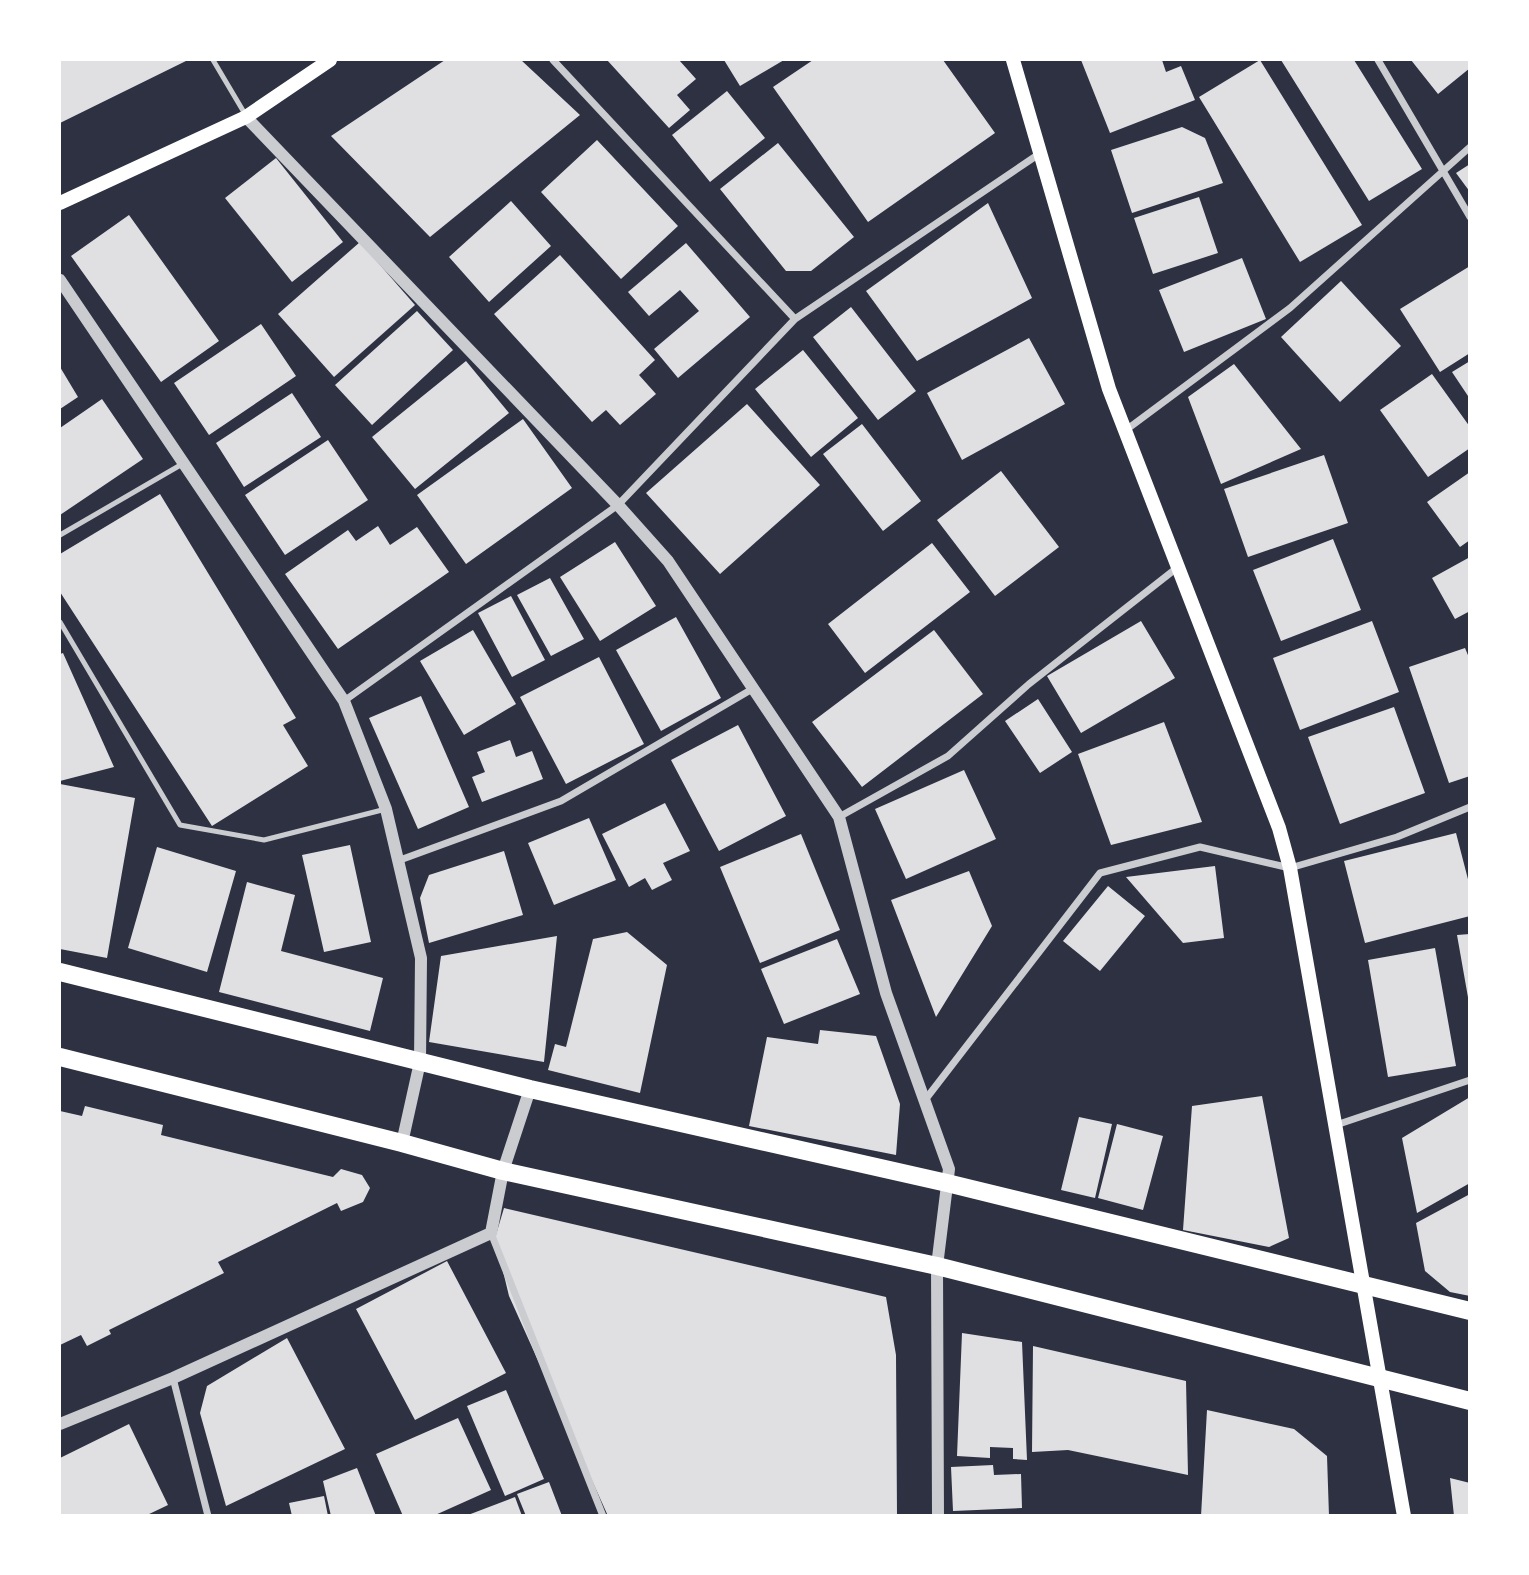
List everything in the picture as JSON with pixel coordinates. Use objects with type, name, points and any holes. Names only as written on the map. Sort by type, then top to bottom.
[{"type":"main road","points":[[60,203],[247,117],[330,60]]},
{"type":"main road","points":[[1013,60],[1109,389],[1279,828],[1290,868],[1404,1516]]},
{"type":"main road","points":[[60,972],[530,1089],[947,1183],[1469,1311]]},
{"type":"main road","points":[[60,1057],[503,1171],[937,1266],[1469,1401]]},
{"type":"street","points":[[553,60],[795,319]]},
{"type":"street","points":[[1378,60],[1469,217]]},
{"type":"street","points":[[247,117],[618,505],[667,561],[839,817],[886,993],[949,1169],[937,1266],[938,1516]]},
{"type":"street","points":[[1125,430],[1290,307],[1469,147]]},
{"type":"street","points":[[344,701],[618,505],[795,319],[1042,152]]},
{"type":"street","points":[[60,280],[186,463],[344,701],[386,809],[421,958],[420,1062],[402,1143]]},
{"type":"street","points":[[839,817],[948,756],[1029,684],[1178,567]]},
{"type":"street","points":[[400,860],[561,801],[754,688]]},
{"type":"street","points":[[925,1101],[1100,873],[1200,847],[1290,868],[1397,838],[1469,807]]},
{"type":"street","points":[[1335,1126],[1469,1080]]},
{"type":"street","points":[[530,1089],[503,1171],[491,1233],[603,1516]]},
{"type":"street","points":[[60,1424],[173,1378],[491,1233]]},
{"type":"street","points":[[173,1378],[208,1516]]},
{"type":"lane","points":[[213,60],[247,117]]},
{"type":"lane","points":[[60,535],[186,463]]},
{"type":"lane","points":[[60,622],[180,825],[264,840],[386,809]]},
{"type":"building","points":[[60,60],[188,60],[60,123]]},
{"type":"building","points":[[445,60],[521,60],[580,115],[430,237],[331,136]]},
{"type":"building","points":[[607,60],[679,60],[696,79],[677,95],[690,110],[669,128]]},
{"type":"building","points":[[724,60],[784,60],[740,86]]},
{"type":"building","points":[[813,60],[943,60],[995,133],[868,222],[773,87]]},
{"type":"building","points":[[1081,60],[1162,60],[1166,72],[1181,66],[1195,100],[1110,133]]},
{"type":"building","points":[[1260,60],[1362,225],[1300,262],[1199,97]]},
{"type":"building","points":[[1281,60],[1354,60],[1422,169],[1369,201]]},
{"type":"building","points":[[1411,60],[1470,60],[1470,68],[1438,94]]},
{"type":"building","points":[[727,91],[765,138],[710,182],[672,135]]},
{"type":"building","points":[[1182,127],[1205,138],[1223,183],[1132,213],[1111,150]]},
{"type":"building","points":[[597,140],[678,226],[621,279],[541,192]]},
{"type":"building","points":[[778,143],[854,237],[811,271],[786,271],[720,189]]},
{"type":"building","points":[[276,158],[343,242],[292,282],[225,198]]},
{"type":"building","points":[[1470,164],[1470,192],[1456,173]]},
{"type":"building","points":[[1199,197],[1218,253],[1153,274],[1134,218]]},
{"type":"building","points":[[511,201],[551,246],[489,302],[449,257]]},
{"type":"building","points":[[988,203],[1032,298],[917,361],[866,291]]},
{"type":"building","points":[[129,215],[219,341],[161,382],[71,256]]},
{"type":"building","points":[[360,242],[415,305],[334,377],[278,314]]},
{"type":"building","points":[[686,243],[750,317],[678,378],[654,349],[699,311],[680,290],[649,316],[628,292]]},
{"type":"building","points":[[560,255],[655,360],[639,375],[656,394],[620,425],[606,410],[592,422],[494,314]]},
{"type":"building","points":[[1242,258],[1266,319],[1184,352],[1159,290]]},
{"type":"building","points":[[1470,266],[1470,353],[1440,372],[1400,309]]},
{"type":"building","points":[[1341,281],[1401,346],[1340,402],[1281,337]]},
{"type":"building","points":[[851,307],[916,391],[878,420],[813,337]]},
{"type":"building","points":[[417,311],[453,350],[372,425],[335,385]]},
{"type":"building","points":[[261,324],[296,376],[209,435],[174,383]]},
{"type":"building","points":[[1029,338],[1065,404],[962,460],[927,393]]},
{"type":"building","points":[[803,350],[858,418],[811,457],[755,389]]},
{"type":"building","points":[[466,361],[509,413],[415,489],[372,437]]},
{"type":"building","points":[[1470,361],[1470,399],[1452,372]]},
{"type":"building","points":[[1234,364],[1301,449],[1221,484],[1188,397]]},
{"type":"building","points":[[60,367],[78,397],[60,409]]},
{"type":"building","points":[[1432,374],[1470,427],[1470,448],[1428,477],[1380,410]]},
{"type":"building","points":[[292,393],[321,437],[244,487],[216,443]]},
{"type":"building","points":[[102,399],[143,459],[60,515],[60,428]]},
{"type":"building","points":[[747,404],[820,485],[720,574],[646,493]]},
{"type":"building","points":[[523,419],[572,488],[466,564],[417,495]]},
{"type":"building","points":[[862,424],[921,501],[883,531],[823,454]]},
{"type":"building","points":[[328,440],[368,500],[285,555],[245,495]]},
{"type":"building","points":[[1324,455],[1348,523],[1248,557],[1224,489]]},
{"type":"building","points":[[1001,471],[1059,547],[995,596],[937,520]]},
{"type":"building","points":[[1470,472],[1470,540],[1460,547],[1427,502]]},
{"type":"building","points":[[160,494],[296,718],[283,725],[308,766],[212,826],[60,592],[60,554]]},
{"type":"building","points":[[378,526],[390,545],[417,527],[449,572],[338,649],[285,574],[348,530],[356,541]]},
{"type":"building","points":[[1333,539],[1361,610],[1281,641],[1253,570]]},
{"type":"building","points":[[615,542],[656,606],[600,641],[560,577]]},
{"type":"building","points":[[932,543],[970,592],[865,673],[828,624]]},
{"type":"building","points":[[1470,557],[1470,611],[1455,619],[1432,578]]},
{"type":"building","points":[[550,578],[584,639],[551,656],[517,595]]},
{"type":"building","points":[[511,596],[545,660],[512,677],[478,613]]},
{"type":"building","points":[[676,617],[721,698],[661,731],[616,650]]},
{"type":"building","points":[[1141,621],[1175,678],[1081,733],[1047,676]]},
{"type":"building","points":[[1372,621],[1399,692],[1300,730],[1273,658]]},
{"type":"building","points":[[473,630],[516,704],[464,735],[420,661]]},
{"type":"building","points":[[934,630],[983,694],[862,787],[812,722]]},
{"type":"building","points":[[1465,648],[1470,660],[1470,776],[1449,783],[1409,667]]},
{"type":"building","points":[[63,653],[114,767],[60,781],[60,654]]},
{"type":"building","points":[[599,657],[644,744],[566,784],[520,697]]},
{"type":"building","points":[[421,696],[469,807],[418,829],[369,718]]},
{"type":"building","points":[[1038,699],[1072,752],[1040,773],[1005,721]]},
{"type":"building","points":[[1394,707],[1425,793],[1340,824],[1308,737]]},
{"type":"building","points":[[1164,722],[1202,822],[1111,845],[1078,754]]},
{"type":"building","points":[[738,725],[786,816],[719,851],[671,760]]},
{"type":"building","points":[[510,740],[516,757],[532,751],[543,779],[482,802],[472,777],[485,772],[477,752]]},
{"type":"building","points":[[964,770],[996,839],[906,879],[875,809]]},
{"type":"building","points":[[60,784],[135,798],[107,958],[60,949]]},
{"type":"building","points":[[665,803],[690,851],[663,863],[672,880],[652,890],[645,878],[629,887],[602,834]]},
{"type":"building","points":[[589,818],[616,880],[554,905],[528,843]]},
{"type":"building","points":[[1456,833],[1470,887],[1470,916],[1365,943],[1344,861]]},
{"type":"building","points":[[801,834],[840,930],[760,963],[720,867]]},
{"type":"building","points":[[350,845],[371,942],[324,952],[302,855]]},
{"type":"building","points":[[157,847],[236,871],[207,972],[128,948]]},
{"type":"building","points":[[504,851],[523,915],[429,943],[420,898],[429,875]]},
{"type":"building","points":[[1215,866],[1224,938],[1183,943],[1126,877]]},
{"type":"building","points":[[969,871],[992,926],[936,1017],[891,900]]},
{"type":"building","points":[[247,882],[295,895],[281,951],[383,978],[370,1031],[219,992]]},
{"type":"building","points":[[1108,886],[1145,916],[1100,971],[1063,941]]},
{"type":"building","points":[[627,932],[667,965],[640,1093],[548,1070],[555,1044],[566,1047],[593,939]]},
{"type":"building","points":[[1470,934],[1470,1003],[1469,1003],[1457,935]]},
{"type":"building","points":[[557,936],[544,1062],[429,1042],[441,956]]},
{"type":"building","points":[[837,939],[860,994],[784,1024],[761,969]]},
{"type":"building","points":[[1435,948],[1456,1066],[1388,1077],[1368,960]]},
{"type":"building","points":[[820,1030],[876,1036],[900,1104],[896,1155],[749,1126],[767,1037],[818,1044]]},
{"type":"building","points":[[1262,1096],[1289,1238],[1269,1247],[1183,1230],[1192,1106]]},
{"type":"building","points":[[1470,1097],[1470,1183],[1417,1213],[1402,1138]]},
{"type":"building","points":[[85,1106],[163,1125],[161,1135],[333,1177],[341,1169],[362,1175],[370,1188],[363,1202],[341,1211],[337,1203],[218,1262],[224,1273],[109,1330],[111,1334],[87,1346],[81,1335],[60,1345],[60,1111],[82,1116]]},
{"type":"building","points":[[1079,1117],[1112,1124],[1095,1198],[1061,1190]]},
{"type":"building","points":[[1117,1124],[1163,1136],[1143,1210],[1098,1198]]},
{"type":"building","points":[[1470,1194],[1470,1296],[1450,1292],[1425,1271],[1416,1223]]},
{"type":"building","points":[[504,1208],[886,1297],[896,1355],[897,1516],[608,1516],[509,1296],[495,1238]]},
{"type":"building","points":[[447,1261],[506,1373],[415,1420],[356,1309]]},
{"type":"building","points":[[962,1333],[1022,1342],[1027,1460],[1013,1459],[1013,1448],[990,1447],[990,1458],[957,1456]]},
{"type":"building","points":[[287,1338],[345,1449],[226,1506],[200,1413],[207,1386]]},
{"type":"building","points":[[1033,1346],[1186,1381],[1188,1475],[1068,1450],[1032,1452]]},
{"type":"building","points":[[506,1390],[544,1479],[505,1496],[467,1406]]},
{"type":"building","points":[[1207,1410],[1294,1429],[1327,1456],[1329,1516],[1201,1516]]},
{"type":"building","points":[[458,1418],[491,1490],[433,1516],[403,1516],[376,1454]]},
{"type":"building","points":[[129,1424],[168,1505],[145,1516],[60,1516],[60,1458]]},
{"type":"building","points":[[993,1465],[994,1475],[1021,1474],[1022,1508],[953,1511],[951,1467]]},
{"type":"building","points":[[357,1468],[376,1516],[331,1516],[323,1481]]},
{"type":"building","points":[[1450,1478],[1470,1483],[1470,1516],[1454,1516]]},
{"type":"building","points":[[549,1482],[562,1516],[526,1516],[517,1494]]},
{"type":"building","points":[[324,1496],[328,1516],[292,1516],[289,1503]]},
{"type":"building","points":[[515,1497],[522,1516],[468,1515]]}]
